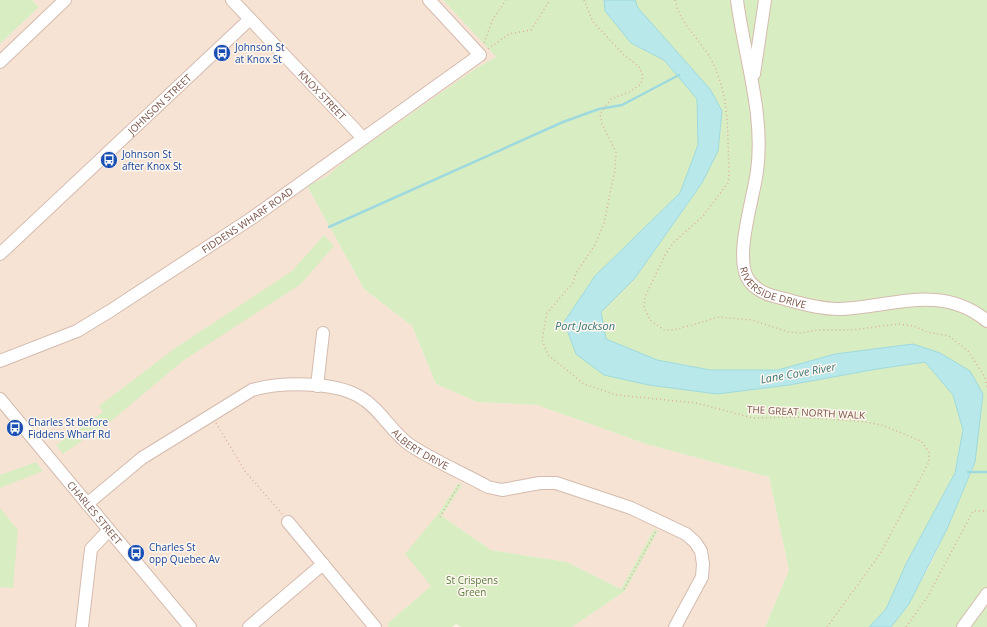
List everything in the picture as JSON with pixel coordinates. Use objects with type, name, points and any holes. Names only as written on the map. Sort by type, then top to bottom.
[{"type":"street","points":[[0,62],[65,0]]},
{"type":"street","name":"KNOX STREET","points":[[232,0],[363,138]]},
{"type":"street","points":[[429,0],[480,55]]},
{"type":"street","name":"RIVERSIDE DRIVE","points":[[737,0],[752,83],[759,154],[742,257],[744,271],[750,283],[762,292],[772,296],[827,308],[847,309],[918,299],[938,299],[953,303],[987,321]]},
{"type":"street","name":"RIVERSIDE DRIVE","points":[[752,83],[765,0]]},
{"type":"street","name":"JOHNSON STREET","points":[[0,254],[250,19]]},
{"type":"street","name":"FIDDENS WHARF ROAD","points":[[0,361],[77,331],[104,315],[252,218],[480,55]]},
{"type":"street","points":[[317,386],[323,333]]},
{"type":"street","name":"ALBERT DRIVE","points":[[88,504],[142,458],[252,390],[267,386],[317,386],[347,391],[360,397],[405,441],[488,487],[502,490],[540,483],[556,483],[632,508],[686,534],[695,542],[700,551],[703,564],[702,577],[675,627]]},
{"type":"street","name":"CHARLES STREET","points":[[0,399],[190,627]]},
{"type":"street","points":[[288,522],[375,627]]},
{"type":"street","points":[[82,627],[91,549],[109,530]]},
{"type":"street","points":[[249,627],[323,564]]},
{"type":"street","points":[[963,627],[987,594]]},
{"type":"path","points":[[480,55],[493,18],[506,0]]},
{"type":"path","points":[[480,55],[509,34],[531,30],[550,0]]},
{"type":"path","name":"THE GREAT NORTH WALK","points":[[584,0],[592,22],[623,54],[639,67],[643,76],[641,84],[629,92],[611,99],[600,114],[602,124],[616,152],[615,170],[604,223],[595,245],[576,273],[573,283],[547,313],[542,340],[548,355],[584,384],[617,395],[696,403],[753,418],[796,417],[828,420],[858,420],[882,425],[921,441],[929,452],[929,462],[880,554],[827,627]]},
{"type":"path","points":[[675,0],[682,20],[710,57],[726,99],[729,176],[728,183],[703,216],[674,242],[665,255],[648,288],[644,307],[650,320],[664,330],[674,330],[719,317],[752,320],[789,332],[801,333],[826,329],[851,330],[899,324],[914,326],[927,332],[948,336],[968,351],[985,377],[987,387]]},
{"type":"path","points":[[211,415],[245,471],[288,522]]},
{"type":"path","points":[[440,517],[465,474]]},
{"type":"path","points":[[906,627],[928,596],[973,511],[987,511]]},
{"type":"path","points":[[624,589],[660,522]]},
{"type":"shaded area","points":[[32,0],[443,0],[496,57],[478,67],[326,177],[307,186],[364,289],[412,326],[436,384],[477,402],[537,405],[646,444],[769,477],[789,570],[765,627],[572,627],[625,591],[654,529],[621,589],[567,562],[491,550],[442,516],[461,485],[458,483],[438,514],[432,586],[387,624],[389,627],[0,627],[0,44],[39,7]]},
{"type":"green space","points":[[0,0],[32,0],[39,7],[0,44]]},
{"type":"green space","points":[[443,0],[604,0],[605,11],[631,43],[664,60],[697,99],[698,145],[680,193],[595,276],[564,322],[717,394],[789,385],[925,362],[953,395],[963,430],[955,473],[906,564],[886,609],[869,627],[765,627],[789,570],[769,477],[646,444],[537,405],[477,402],[436,384],[412,326],[364,289],[307,186],[326,177],[352,155],[478,67],[496,57]]},
{"type":"green space","points":[[635,0],[987,0],[987,627],[891,627],[905,608],[928,569],[948,527],[975,462],[940,353],[835,354],[778,370],[710,370],[657,360],[605,339],[601,312],[635,278],[702,183],[710,89],[638,8]]},
{"type":"green space","points":[[324,235],[334,246],[301,284],[184,360],[111,421],[63,454],[56,445],[103,412],[99,406],[174,349],[292,271]]},
{"type":"green space","points":[[36,462],[43,471],[0,488],[0,475]]},
{"type":"green space","name":"St Crispens Green","points":[[458,483],[462,485],[442,516],[491,550],[567,562],[621,589],[654,529],[658,531],[625,591],[572,627],[461,627],[456,624],[452,627],[389,627],[387,624],[431,586],[405,554],[438,514]]},
{"type":"green space","points":[[0,508],[18,530],[13,588],[0,587]]},
{"type":"water","name":"Port Jackson","points":[[604,0],[635,0],[638,8],[710,89],[722,111],[718,151],[702,183],[635,278],[601,312],[606,339],[657,360],[710,370],[778,370],[835,354],[913,344],[940,353],[970,371],[983,394],[975,462],[947,529],[909,604],[891,627],[869,627],[886,609],[906,564],[955,473],[963,430],[953,395],[925,362],[789,385],[717,394],[649,385],[604,375],[576,354],[564,322],[595,276],[680,193],[698,145],[697,99],[664,60],[631,43],[605,11]]},
{"type":"waterway","points":[[329,227],[563,122],[599,109],[622,105],[679,75]]},
{"type":"waterway","points":[[968,472],[987,472]]},
{"type":"place","name":"Johnson St at Knox St","points":[[222,53]]},
{"type":"place","name":"Johnson St after Knox St","points":[[109,160]]},
{"type":"place","name":"Charles St before Fiddens Wharf Rd","points":[[15,428]]},
{"type":"place","name":"Charles St opp Quebec Av","points":[[136,553]]},
{"type":"water label","name":"Lane Cove River","points":[[798,373]]}]
